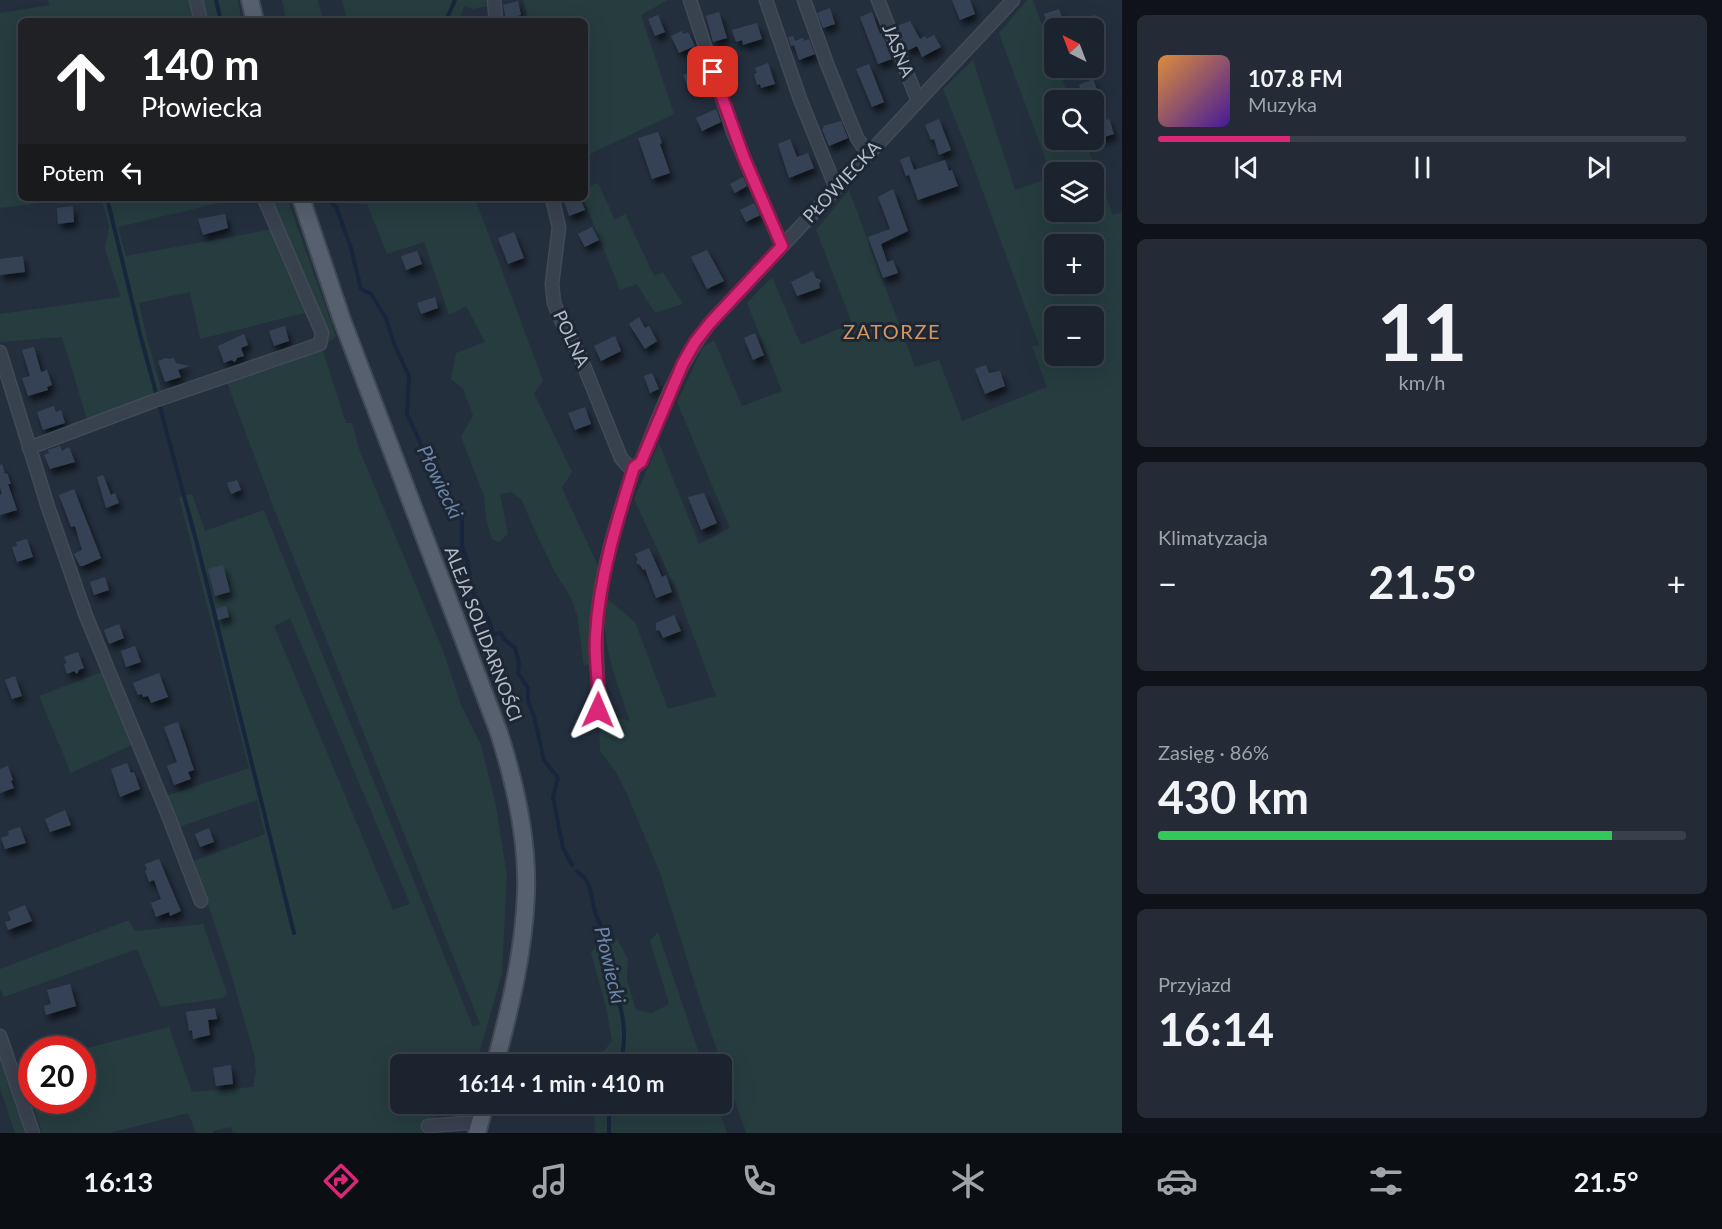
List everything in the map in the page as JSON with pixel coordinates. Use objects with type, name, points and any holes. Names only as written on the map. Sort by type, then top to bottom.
[{"type":"main road","points":[[250,0],[254,18]]},
{"type":"main road","name":"ALEJA SOLIDARNOŚCI","points":[[302,201],[342,320],[510,767],[524,840],[526,891],[523,935],[510,1009],[498,1054]]},
{"type":"street","points":[[196,0],[200,18]]},
{"type":"street","points":[[494,0],[496,18]]},
{"type":"street","points":[[690,0],[733,132],[782,246]]},
{"type":"street","points":[[766,0],[800,99],[836,188]]},
{"type":"street","points":[[804,0],[857,138],[868,154]]},
{"type":"street","name":"JASNA","points":[[878,0],[918,101]]},
{"type":"street","name":"PŁOWIECKA","points":[[598,710],[596,639],[599,600],[614,536],[634,467],[641,462],[683,363],[695,342],[710,323],[1013,0]]},
{"type":"street","points":[[29,448],[151,402],[320,344],[322,333],[265,201]]},
{"type":"street","name":"POLNA","points":[[553,201],[559,227],[552,284],[554,303],[580,356],[621,458],[627,465],[634,467]]},
{"type":"street","points":[[0,352],[29,448],[86,616],[201,901]]},
{"type":"street","points":[[0,1036],[33,1133]]},
{"type":"street","points":[[428,1126],[479,1127]]},
{"type":"green space","points":[[48,0],[238,0],[241,18],[18,18],[18,201],[57,201],[0,208],[0,13],[49,5]]},
{"type":"green space","points":[[282,0],[318,0],[322,18],[285,18]]},
{"type":"green space","points":[[342,0],[489,0],[488,6],[474,9],[464,6],[460,18],[346,18]]},
{"type":"green space","points":[[523,0],[668,0],[641,15],[674,114],[590,154],[588,148],[588,18],[528,18]]},
{"type":"green space","points":[[1027,0],[1033,0],[1044,30],[1044,78],[1062,78],[1066,90],[1044,90],[1044,150],[1089,150],[1093,162],[1046,162],[999,33]]},
{"type":"green space","points":[[973,60],[1015,190],[1044,180],[1044,222],[1104,222],[1104,191],[1113,215],[1122,212],[1122,1133],[746,1133],[732,1093],[732,1054],[718,1054],[660,873],[627,794],[616,772],[600,751],[599,723],[610,715],[630,721],[607,645],[605,597],[635,622],[668,709],[716,696],[677,592],[634,499],[659,443],[699,544],[730,528],[677,402],[703,347],[714,340],[742,406],[782,391],[747,303],[772,277],[801,345],[852,323],[816,230],[849,190],[915,367],[939,360],[962,421],[1047,387],[1032,346],[1039,345],[943,89]]},
{"type":"green space","points":[[598,183],[615,220],[625,214],[654,276],[663,272],[683,304],[655,313],[637,284],[620,290],[584,201],[588,201],[588,186]]},
{"type":"green space","points":[[102,201],[227,201],[118,227],[126,256],[279,228],[272,201],[288,201],[336,336],[322,348],[346,423],[352,423],[359,449],[442,648],[461,705],[481,745],[496,806],[507,876],[502,973],[479,1054],[390,1054],[390,1114],[437,1114],[432,1133],[233,1133],[231,1127],[213,1131],[213,1133],[196,1133],[188,1113],[110,1133],[42,1133],[36,1114],[96,1114],[96,1046],[169,1027],[192,1092],[253,1087],[256,1072],[254,1054],[232,977],[194,861],[265,834],[257,800],[179,827],[166,796],[249,768],[179,497],[192,494],[205,531],[264,510],[473,1027],[480,1024],[276,514],[226,380],[316,340],[309,312],[200,339],[190,292],[139,303],[163,396],[88,423],[62,337],[0,342],[0,314],[121,297],[105,249],[109,226]],"holes":[[[290,618],[410,904],[393,910],[274,626]]]},
{"type":"green space","points":[[335,201],[476,201],[543,381],[534,393],[572,472],[562,488],[598,566],[593,663],[584,666],[577,615],[571,598],[555,572],[521,499],[511,492],[500,494],[508,534],[499,542],[492,539],[486,519],[484,496],[461,437],[473,415],[463,389],[451,379],[456,353],[485,342],[466,306],[449,315],[424,242],[387,254],[367,204],[337,203]]},
{"type":"green space","points":[[104,671],[134,744],[71,773],[39,696]]},
{"type":"green space","points":[[129,920],[135,931],[203,924],[227,993],[223,998],[161,1007],[137,949],[4,997],[0,989],[0,969]]},
{"type":"green space","points":[[658,932],[699,1054],[601,1054],[612,1041],[607,1011],[591,953],[599,942],[617,939],[628,959],[627,980],[636,1010],[652,1013],[669,1004],[650,941]]},
{"type":"green space","points":[[0,1057],[25,1133],[15,1133],[0,1088]]},
{"type":"green space","points":[[594,1114],[720,1114],[727,1133],[595,1133]]},
{"type":"building","points":[[952,0],[970,0],[975,14],[960,20]]},
{"type":"building","points":[[518,1],[521,15],[506,18],[503,5]]},
{"type":"building","points":[[830,8],[835,24],[823,28],[817,13]]},
{"type":"building","points":[[1059,9],[1062,18],[1045,18],[1044,14]]},
{"type":"building","points":[[719,12],[727,38],[713,42],[706,16]]},
{"type":"building","points":[[872,12],[892,59],[878,64],[860,17]]},
{"type":"building","points":[[658,15],[665,32],[655,36],[648,19]]},
{"type":"building","points":[[910,21],[920,39],[934,35],[941,47],[922,57],[917,46],[907,51],[897,26]]},
{"type":"building","points":[[757,23],[762,39],[743,45],[742,40],[736,42],[732,30]]},
{"type":"building","points":[[682,31],[683,34],[688,32],[695,46],[679,53],[671,36]]},
{"type":"building","points":[[793,36],[795,41],[803,38],[804,41],[809,39],[815,54],[799,60],[794,45],[791,46],[788,37]]},
{"type":"building","points":[[768,63],[775,84],[761,88],[760,84],[757,85],[755,68]]},
{"type":"building","points":[[869,64],[884,102],[872,107],[856,69]]},
{"type":"building","points":[[695,70],[701,84],[689,90],[683,75]]},
{"type":"building","points":[[1093,79],[1097,90],[1081,90],[1079,85]]},
{"type":"building","points":[[716,109],[721,122],[702,131],[696,118]]},
{"type":"building","points":[[939,119],[951,150],[939,155],[934,139],[931,140],[925,125]]},
{"type":"building","points":[[1109,119],[1114,134],[1104,137],[1104,121]]},
{"type":"building","points":[[841,121],[848,138],[829,146],[822,129],[823,126]]},
{"type":"building","points":[[658,132],[670,173],[652,179],[638,138]]},
{"type":"building","points":[[790,139],[797,157],[808,153],[814,168],[789,178],[778,144]]},
{"type":"building","points":[[909,156],[914,170],[945,160],[958,186],[918,200],[909,175],[906,176],[900,160]]},
{"type":"building","points":[[743,177],[747,186],[735,193],[730,184]]},
{"type":"building","points":[[893,189],[908,231],[881,244],[887,262],[893,260],[898,273],[883,278],[868,237],[890,229],[878,197]]},
{"type":"building","points":[[564,201],[581,201],[585,210],[569,216]]},
{"type":"building","points":[[754,203],[760,215],[746,222],[740,210]]},
{"type":"building","points":[[73,206],[74,222],[58,224],[57,208]]},
{"type":"building","points":[[225,214],[228,228],[203,235],[198,219]]},
{"type":"building","points":[[592,227],[599,240],[585,247],[578,234]]},
{"type":"building","points":[[514,232],[524,258],[508,264],[498,238]]},
{"type":"building","points":[[707,250],[724,281],[707,289],[691,257]]},
{"type":"building","points":[[417,251],[422,264],[406,270],[401,256]]},
{"type":"building","points":[[23,256],[25,272],[0,275],[0,259]]},
{"type":"building","points":[[813,271],[816,278],[821,280],[820,288],[797,296],[791,282]]},
{"type":"building","points":[[435,297],[438,308],[421,314],[417,303]]},
{"type":"building","points":[[639,317],[645,328],[649,326],[657,341],[645,349],[629,324]]},
{"type":"building","points":[[285,326],[289,341],[274,346],[269,331]]},
{"type":"building","points":[[755,333],[764,355],[753,360],[744,338]]},
{"type":"building","points":[[244,334],[248,345],[241,348],[244,356],[237,358],[235,362],[231,360],[224,363],[218,346]]},
{"type":"building","points":[[615,336],[621,351],[601,361],[594,346]]},
{"type":"building","points":[[34,347],[41,372],[47,370],[52,385],[47,387],[48,390],[28,396],[22,378],[30,376],[22,350]]},
{"type":"building","points":[[174,358],[176,363],[189,366],[178,370],[181,377],[165,382],[158,361]]},
{"type":"building","points":[[986,365],[989,373],[1000,371],[1005,386],[985,394],[975,369]]},
{"type":"building","points":[[652,373],[659,389],[650,393],[644,376]]},
{"type":"building","points":[[54,406],[56,412],[61,410],[65,423],[43,430],[37,412]]},
{"type":"building","points":[[585,407],[591,424],[575,430],[568,413]]},
{"type":"building","points":[[60,446],[62,451],[69,447],[75,462],[50,469],[44,455],[49,453],[48,450]]},
{"type":"building","points":[[2,464],[11,484],[8,484],[17,510],[0,515],[0,495],[2,494],[0,465]]},
{"type":"building","points":[[103,475],[111,495],[115,493],[119,503],[106,508],[97,477]]},
{"type":"building","points":[[237,480],[241,490],[231,494],[227,483]]},
{"type":"building","points":[[74,489],[101,558],[83,566],[80,566],[74,554],[82,550],[75,526],[71,527],[59,495]]},
{"type":"building","points":[[704,493],[717,523],[701,530],[688,497]]},
{"type":"building","points":[[27,539],[33,557],[17,562],[12,547],[17,546],[16,542]]},
{"type":"building","points":[[649,548],[662,577],[666,575],[672,592],[656,598],[645,569],[643,570],[636,563],[638,559],[635,554]]},
{"type":"building","points":[[223,565],[230,592],[215,596],[208,569]]},
{"type":"building","points":[[105,577],[109,590],[94,595],[90,582]]},
{"type":"building","points":[[226,606],[229,617],[218,620],[216,609]]},
{"type":"building","points":[[674,615],[681,631],[663,638],[660,631],[656,630],[656,623]]},
{"type":"building","points":[[119,624],[124,638],[109,644],[104,630]]},
{"type":"building","points":[[135,646],[141,662],[126,667],[121,651]]},
{"type":"building","points":[[78,652],[84,668],[77,674],[74,671],[67,674],[64,664],[67,663],[64,657]]},
{"type":"building","points":[[159,673],[168,697],[151,703],[148,696],[138,695],[133,683]]},
{"type":"building","points":[[15,676],[22,696],[12,699],[5,680]]},
{"type":"building","points":[[178,722],[194,770],[188,772],[191,779],[174,785],[167,766],[177,762],[164,727]]},
{"type":"building","points":[[127,763],[131,773],[134,772],[140,789],[120,797],[111,769]]},
{"type":"building","points":[[8,766],[14,788],[0,793],[0,769]]},
{"type":"building","points":[[65,810],[71,825],[50,832],[45,819]]},
{"type":"building","points":[[20,827],[26,843],[5,849],[1,838],[9,835],[8,831]]},
{"type":"building","points":[[209,828],[214,842],[200,847],[195,834]]},
{"type":"building","points":[[159,859],[181,911],[170,916],[169,912],[156,917],[151,903],[161,899],[154,880],[149,882],[145,864]]},
{"type":"building","points":[[25,905],[32,921],[8,930],[5,922],[11,920],[8,912]]},
{"type":"building","points":[[70,984],[76,1006],[46,1015],[44,1006],[51,1004],[47,990]]},
{"type":"building","points":[[215,1008],[217,1019],[208,1020],[210,1035],[193,1039],[192,1030],[189,1031],[186,1012]]},
{"type":"building","points":[[231,1065],[233,1084],[216,1086],[213,1068]]},
{"type":"waterway","points":[[216,0],[220,18]]},
{"type":"waterway","name":"Płowiecki","points":[[447,18],[455,0]]},
{"type":"waterway","points":[[108,201],[140,334],[196,540],[294,933]]},
{"type":"waterway","name":"Płowiecki","points":[[329,201],[336,207],[351,248],[361,289],[371,294],[386,318],[394,344],[409,376],[407,414],[440,486],[455,512],[462,519],[462,546],[468,564],[471,589],[489,620],[493,634],[501,633],[504,639],[515,648],[519,663],[518,673],[528,688],[528,701],[534,716],[544,760],[558,778],[553,797],[563,848],[572,865]]},
{"type":"waterway","name":"Płowiecki","points":[[577,871],[586,880],[590,889],[595,912],[604,933],[624,1029],[622,1054]]},
{"type":"waterway","name":"Płowiecki","points":[[609,1114],[609,1133]]},
{"type":"district","name":"ZATORZE","points":[[892,332]]},
{"type":"route","points":[[598,710],[596,639],[599,600],[634,467],[641,462],[683,363],[695,342],[782,246],[744,158],[713,72]]}]
